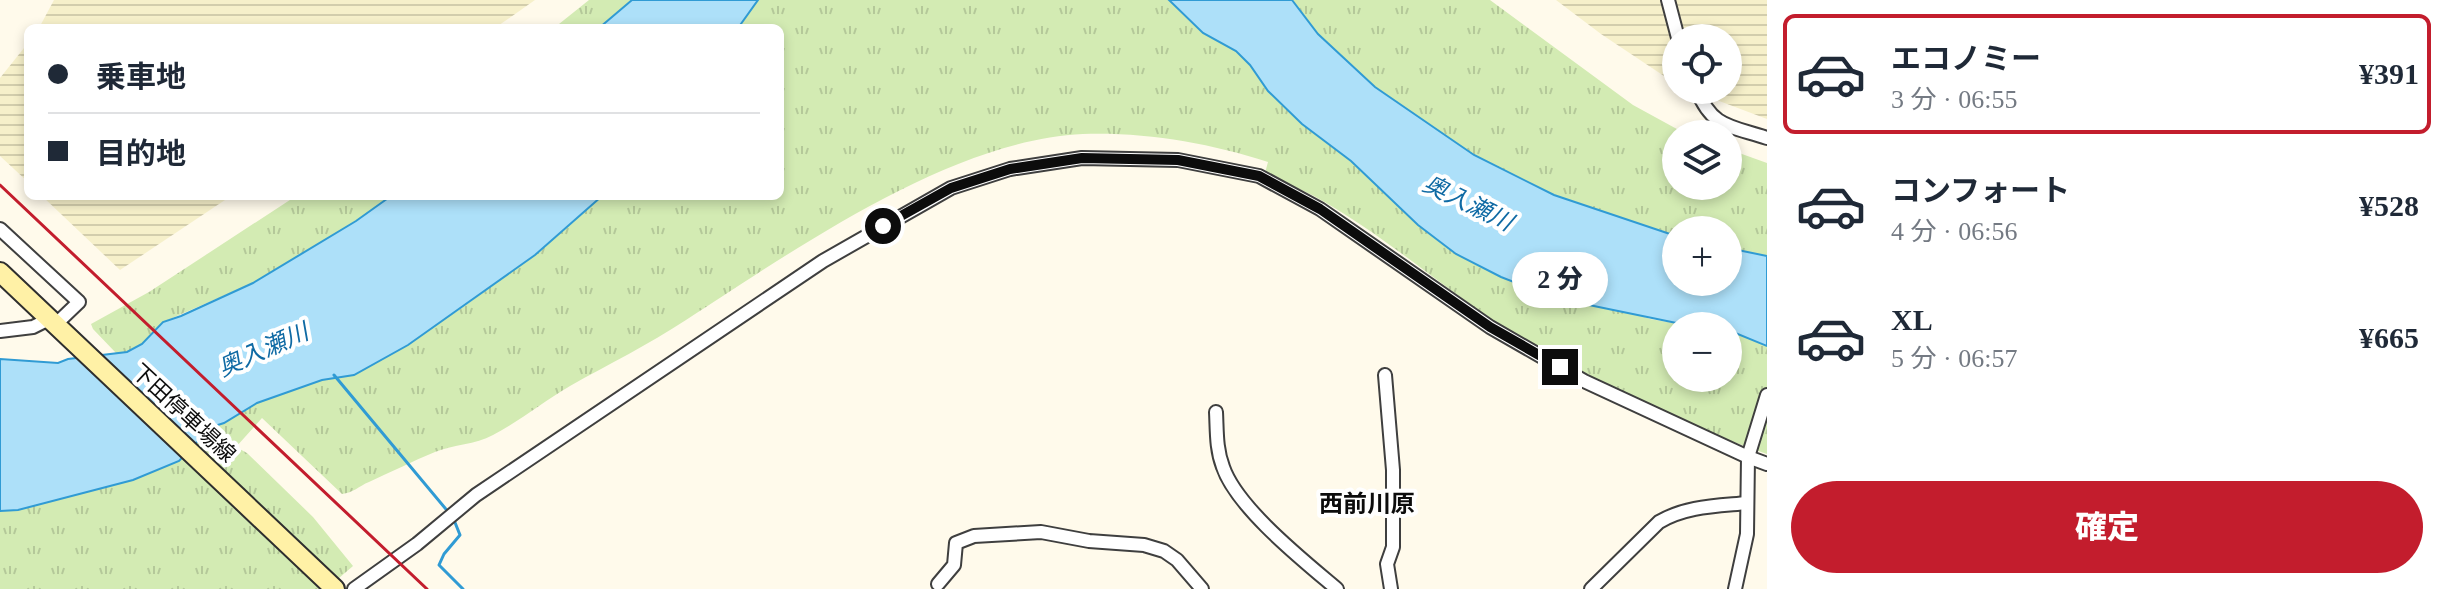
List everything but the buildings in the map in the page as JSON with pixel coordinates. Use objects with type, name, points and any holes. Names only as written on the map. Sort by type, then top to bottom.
[{"type":"main road","name":"下田停車場線","points":[[0,272],[335,589]]},
{"type":"street","points":[[1668,0],[1674,24]]},
{"type":"street","points":[[1702,104],[1705,111],[1716,120],[1767,138]]},
{"type":"street","points":[[354,589],[417,544],[476,495],[751,307],[835,254],[951,188],[1010,169],[1082,158],[1178,160],[1259,176],[1320,209],[1490,327],[1584,381],[1767,464]]},
{"type":"street","points":[[0,229],[79,302],[57,326],[0,331]]},
{"type":"street","points":[[1385,375],[1393,470],[1393,547],[1387,564],[1391,589]]},
{"type":"street","points":[[1735,589],[1747,534],[1749,454],[1767,395]]},
{"type":"street","points":[[1216,412],[1217,445],[1223,468],[1234,490],[1277,535],[1337,589]]},
{"type":"street","points":[[1591,589],[1659,522],[1670,515],[1747,503]]},
{"type":"street","points":[[938,584],[954,565],[956,543],[974,536],[1041,532],[1089,541],[1144,545],[1164,551],[1177,560],[1202,589]]},
{"type":"shaded area","points":[[54,0],[535,0],[501,24],[41,24]]},
{"type":"shaded area","points":[[1556,0],[1767,0],[1767,119],[1727,104],[1742,104],[1742,24],[1662,24],[1662,75]]},
{"type":"shaded area","points":[[24,48],[24,178],[0,156],[0,78]]},
{"type":"shaded area","points":[[46,200],[225,200],[120,270]]},
{"type":"green space","points":[[589,0],[632,0],[604,24],[559,24]]},
{"type":"green space","points":[[758,0],[1169,0],[1203,33],[1236,51],[1268,91],[1437,240],[1662,321],[1662,392],[1742,392],[1742,336],[1767,346],[1767,454],[1635,400],[1539,350],[1339,211],[1265,173],[1268,162],[1177,140],[1083,134],[1032,141],[980,156],[928,177],[825,232],[672,329],[570,386],[493,435],[435,452],[349,492],[342,494],[262,418],[236,447],[247,453],[313,517],[353,566],[318,589],[0,589],[0,511],[133,480],[179,461],[202,437],[205,429],[224,423],[257,403],[322,380],[354,375],[459,310],[535,255],[597,200],[784,200],[784,24],[741,24]]},
{"type":"green space","points":[[1293,0],[1490,0],[1633,105],[1662,121],[1662,200],[1742,200],[1742,154],[1767,163],[1767,256],[1742,251],[1742,216],[1662,216],[1662,231],[1554,195],[1474,155],[1375,87],[1318,34]]},
{"type":"green space","points":[[290,200],[385,200],[253,283],[163,322],[142,344],[126,353],[116,353],[91,324],[149,292]]},
{"type":"water","points":[[632,0],[758,0],[741,24],[604,24]]},
{"type":"water","name":"奥入瀬川","points":[[1169,0],[1292,0],[1318,34],[1375,87],[1474,155],[1554,195],[1662,231],[1662,296],[1742,296],[1742,251],[1767,256],[1767,346],[1742,336],[1742,312],[1662,312],[1662,320],[1555,298],[1501,277],[1456,254],[1418,225],[1351,161],[1302,124],[1268,91],[1236,51],[1203,33]]},
{"type":"water","name":"奥入瀬川","points":[[385,200],[597,200],[535,255],[408,345],[354,375],[322,380],[257,403],[224,423],[205,429],[202,437],[179,461],[133,480],[18,510],[0,511],[0,359],[58,363],[127,352],[142,344],[163,322],[253,283]]},
{"type":"waterway","points":[[334,375],[450,514]]},
{"type":"waterway","points":[[454,520],[460,535],[439,565],[463,589]]},
{"type":"railway","points":[[0,185],[427,589]]},
{"type":"district","name":"西前川原","points":[[1367,504]]},
{"type":"route","points":[[883,226],[951,188],[1010,169],[1082,158],[1178,160],[1259,176],[1320,209],[1490,327],[1560,367]]}]
